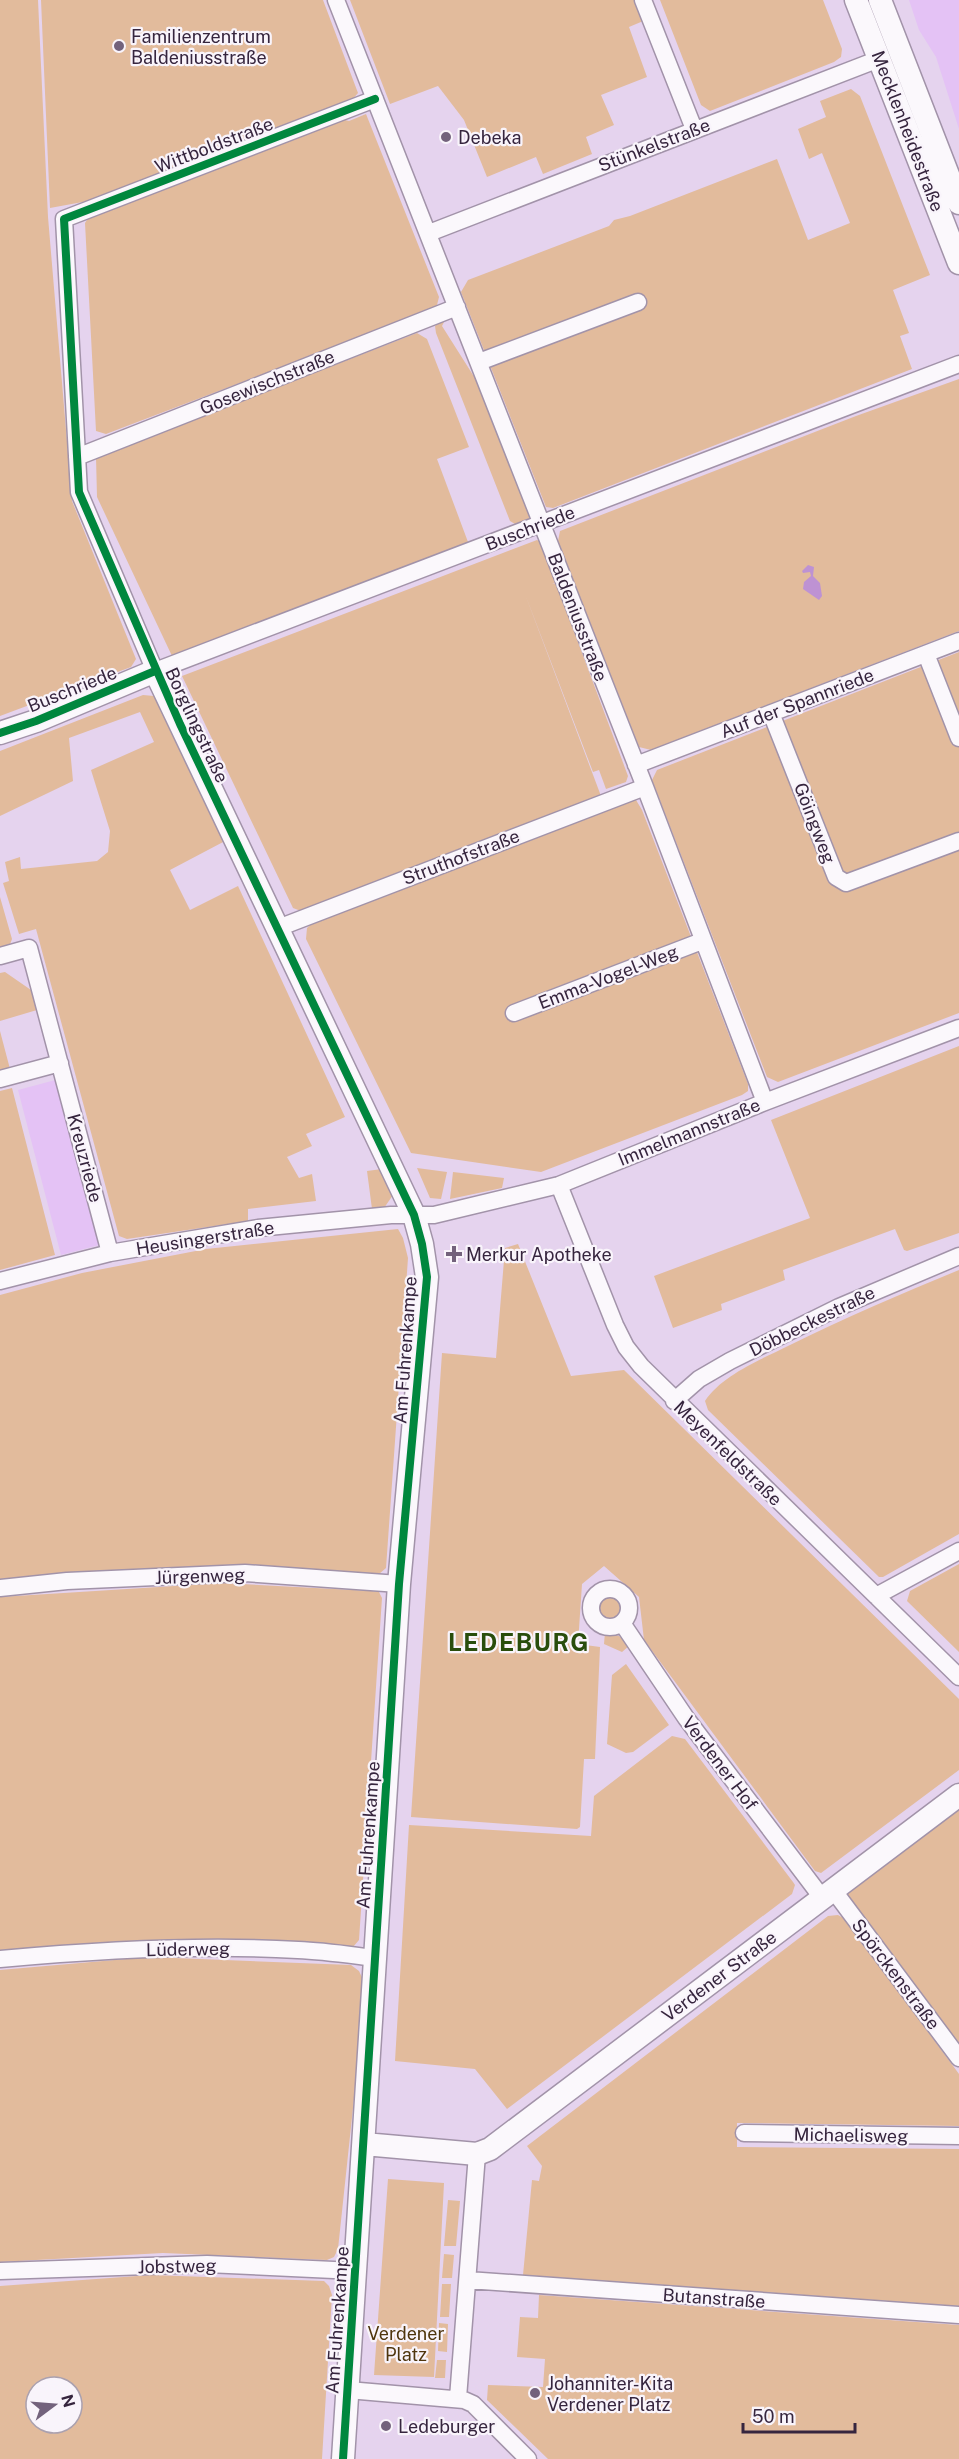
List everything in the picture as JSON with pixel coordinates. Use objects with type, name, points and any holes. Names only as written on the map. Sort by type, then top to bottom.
[{"type":"street","name":"Baldeniusstraße","points":[[336,0],[645,787],[765,1102]]},
{"type":"street","points":[[643,0],[694,129]]},
{"type":"street","name":"Mecklenheidestraße","points":[[856,0],[959,263]]},
{"type":"street","name":"Mecklenheidestraße","points":[[880,0],[959,203]]},
{"type":"street","name":"Stünkelstraße","points":[[429,233],[879,59]]},
{"type":"street","name":"Wittboldstraße","points":[[64,219],[375,99]]},
{"type":"street","name":"Borglingstraße","points":[[64,219],[78,492],[155,671],[414,1215]]},
{"type":"street","points":[[479,362],[638,302]]},
{"type":"street","name":"Gosewischstraße","points":[[77,457],[457,307]]},
{"type":"street","name":"Buschriede","points":[[0,733],[36,721],[155,671],[959,364]]},
{"type":"street","name":"Auf der Spannriede","points":[[636,765],[959,641]]},
{"type":"street","points":[[926,654],[959,738]]},
{"type":"street","name":"Göingweg","points":[[771,713],[836,877],[846,883],[959,841]]},
{"type":"street","name":"Struthofstraße","points":[[278,928],[645,787]]},
{"type":"street","name":"Emma-Vogel-Weg","points":[[514,1013],[702,941]]},
{"type":"street","name":"Kreuzriede","points":[[0,956],[29,948],[110,1253]]},
{"type":"street","name":"Immelmannstraße","points":[[414,1215],[434,1215],[559,1185],[765,1102],[959,1028]]},
{"type":"street","points":[[0,1079],[60,1063]]},
{"type":"street","name":"Meyenfeldstraße","points":[[559,1185],[626,1347],[674,1401],[959,1677]]},
{"type":"street","name":"Heusingerstraße","points":[[0,1281],[110,1253],[258,1228],[391,1215],[414,1215]]},
{"type":"street","name":"Am Fuhrenkampe","points":[[344,2459],[399,1584],[427,1277],[422,1244],[414,1215]]},
{"type":"street","name":"Döbbeckestraße","points":[[674,1401],[699,1379],[730,1361],[839,1307],[959,1256]]},
{"type":"street","points":[[876,1596],[959,1551]]},
{"type":"street","name":"Jürgenweg","points":[[0,1588],[67,1581],[246,1573],[399,1584]]},
{"type":"street","name":"Verdener Hof","points":[[622,1623],[686,1718],[828,1895]]},
{"type":"street","name":"Verdener Straße","points":[[477,2154],[490,2149],[959,1795]]},
{"type":"street","name":"Spörckenstraße","points":[[828,1895],[959,2058]]},
{"type":"street","name":"Lüderweg","points":[[0,1959],[68,1953],[226,1947],[300,1950],[375,1958]]},
{"type":"street","name":"Michaelisweg","points":[[744,2133],[959,2136]]},
{"type":"street","points":[[364,2144],[477,2154],[458,2398]]},
{"type":"street","name":"Jobstweg","points":[[0,2271],[207,2264],[355,2271]]},
{"type":"street","name":"Butanstraße","points":[[468,2280],[959,2315]]},
{"type":"street","points":[[348,2390],[458,2398],[473,2404],[528,2459]]},
{"type":"shaded area","points":[[909,0],[959,0],[959,129],[936,57],[919,30]]},
{"type":"shaded area","points":[[808,565],[814,567],[813,576],[820,583],[822,596],[819,600],[803,589],[804,582],[811,576],[810,572],[803,573],[802,571]]},
{"type":"shaded area","points":[[59,1079],[103,1244],[61,1255],[18,1090]]},
{"type":"green space","points":[[0,0],[38,0],[48,217],[72,501],[136,659],[131,667],[0,716]]},
{"type":"green space","points":[[41,0],[323,0],[358,93],[351,101],[88,201],[50,208]]},
{"type":"green space","points":[[350,0],[640,0],[648,19],[629,27],[647,77],[601,95],[614,125],[586,137],[592,154],[543,174],[536,157],[487,177],[464,120],[438,86],[390,104]]},
{"type":"green space","points":[[660,0],[823,0],[842,49],[841,57],[834,62],[710,111],[701,105]]},
{"type":"green space","points":[[851,89],[860,96],[930,275],[893,290],[909,333],[900,336],[912,369],[553,508],[546,507],[461,292],[468,280],[609,226],[614,220],[630,216],[777,159],[808,240],[850,223],[822,153],[809,159],[798,129],[826,117],[820,101]]},
{"type":"green space","points":[[366,114],[439,297],[437,305],[433,309],[106,434],[96,431],[85,223],[89,217],[341,119],[349,121]]},
{"type":"green space","points":[[440,321],[444,322],[442,326],[473,375],[479,379],[530,518],[515,524],[510,521],[436,333],[435,326]]},
{"type":"green space","points":[[417,333],[427,339],[469,447],[437,459],[468,542],[172,656],[97,497],[96,457]]},
{"type":"green space","points":[[959,379],[959,631],[651,750],[639,747],[558,541],[560,531],[856,416]]},
{"type":"green space","points":[[537,540],[541,542],[558,581],[552,584],[556,583],[628,776],[626,782],[606,789],[599,770],[593,772],[525,594],[601,796],[301,911],[293,908],[182,676]]},
{"type":"green space","points":[[959,652],[959,1013],[778,1082],[767,1077],[652,780],[657,770]]},
{"type":"green space","points":[[143,695],[154,696],[160,704],[225,841],[170,870],[190,910],[238,886],[345,1117],[306,1134],[312,1146],[287,1157],[299,1178],[312,1174],[316,1201],[248,1209],[248,1221],[127,1239],[119,1236],[36,929],[19,934],[3,883],[9,881],[5,862],[20,857],[21,869],[97,861],[108,852],[110,831],[91,770],[154,742],[140,712],[69,738],[73,781],[0,816],[0,751]]},
{"type":"green space","points":[[631,800],[636,800],[642,810],[748,1084],[748,1091],[541,1172],[411,1153],[306,939],[307,928]]},
{"type":"green space","points":[[0,897],[12,939],[9,947],[0,952]]},
{"type":"green space","points":[[5,972],[31,990],[37,1010],[0,1021],[0,973]]},
{"type":"green space","points":[[0,1031],[10,1069],[0,1071]]},
{"type":"green space","points":[[959,1046],[959,1233],[907,1251],[904,1250],[895,1229],[783,1270],[785,1280],[721,1304],[722,1310],[673,1328],[654,1276],[810,1218],[771,1120]]},
{"type":"green space","points":[[12,1088],[55,1255],[0,1270],[0,1091]]},
{"type":"green space","points":[[417,1168],[447,1172],[441,1199],[430,1198]]},
{"type":"green space","points":[[382,1169],[393,1195],[384,1208],[372,1209],[367,1171]]},
{"type":"green space","points":[[453,1172],[504,1178],[502,1188],[450,1199]]},
{"type":"green space","points":[[398,1229],[408,1258],[386,1568],[379,1574],[0,1581],[0,1295],[82,1273],[206,1249]]},
{"type":"green space","points":[[518,1244],[571,1376],[624,1370],[959,1699],[959,1770],[821,1873],[815,1871],[644,1640],[639,1597],[604,1566],[582,1584],[578,1644],[600,1647],[595,1759],[584,1759],[580,1827],[577,1829],[411,1817],[442,1353],[496,1358],[505,1248]]},
{"type":"green space","points":[[959,1270],[959,1534],[883,1577],[879,1577],[708,1410],[705,1401],[721,1383],[754,1363],[851,1316]]},
{"type":"green space","points":[[959,1564],[959,1652],[907,1601],[910,1591]]},
{"type":"green space","points":[[222,1583],[372,1591],[379,1592],[382,1598],[359,1940],[353,1947],[270,1941],[107,1942],[0,1952],[0,1597]]},
{"type":"green space","points":[[605,1597],[613,1597],[620,1604],[620,1612],[613,1619],[605,1619],[598,1612],[598,1604]]},
{"type":"green space","points":[[605,1632],[619,1636],[630,1645],[622,1652],[604,1644]]},
{"type":"green space","points":[[626,1664],[669,1725],[633,1752],[626,1753],[607,1744],[612,1675]]},
{"type":"green space","points":[[672,1736],[685,1739],[793,1882],[795,1885],[792,1894],[507,2109],[475,2069],[395,2061],[409,1825],[591,1836],[594,1796]]},
{"type":"green space","points":[[959,1795],[959,2058],[834,1891]]},
{"type":"green space","points":[[838,1915],[845,1919],[959,2074],[959,2126],[737,2123],[737,2147],[959,2149],[959,2306],[523,2275],[532,2180],[539,2181],[542,2166],[527,2146],[828,1916]]},
{"type":"green space","points":[[149,1957],[351,1965],[359,1971],[366,1986],[338,2249],[334,2257],[327,2260],[163,2253],[0,2262],[0,1970]]},
{"type":"green space","name":"Verdener Platz","points":[[388,2179],[444,2183],[434,2377],[374,2375]]},
{"type":"green space","points":[[448,2200],[460,2201],[456,2246],[444,2246]]},
{"type":"green space","points":[[444,2254],[454,2255],[452,2278],[442,2278]]},
{"type":"green space","points":[[151,2275],[324,2281],[329,2286],[332,2295],[322,2459],[0,2459],[0,2286]]},
{"type":"green space","points":[[442,2284],[451,2284],[449,2317],[440,2317]]},
{"type":"green space","points":[[539,2295],[959,2325],[959,2459],[548,2459],[487,2400],[488,2385],[543,2387],[545,2359],[517,2357],[520,2317],[538,2318]]},
{"type":"green space","points":[[439,2323],[448,2324],[447,2352],[438,2351]]},
{"type":"green space","points":[[437,2360],[446,2360],[445,2378],[435,2378]]},
{"type":"cycle path","points":[[343,2459],[399,1584],[427,1277],[422,1244],[414,1215],[180,724],[79,492],[64,219],[375,99]]},
{"type":"cycle path","points":[[0,733],[36,721],[155,671]]},
{"type":"place","name":"Familienzentrum Baldeniusstraße","points":[[119,46]]},
{"type":"place","name":"Debeka","points":[[446,137]]},
{"type":"place","name":"Merkur Apotheke","points":[[454,1254]]},
{"type":"place","name":"Johanniter-Kita Verdener Platz","points":[[535,2393]]},
{"type":"place","name":"Ledeburger","points":[[386,2426]]},
{"type":"district","name":"LEDEBURG","points":[[519,1642]]}]
